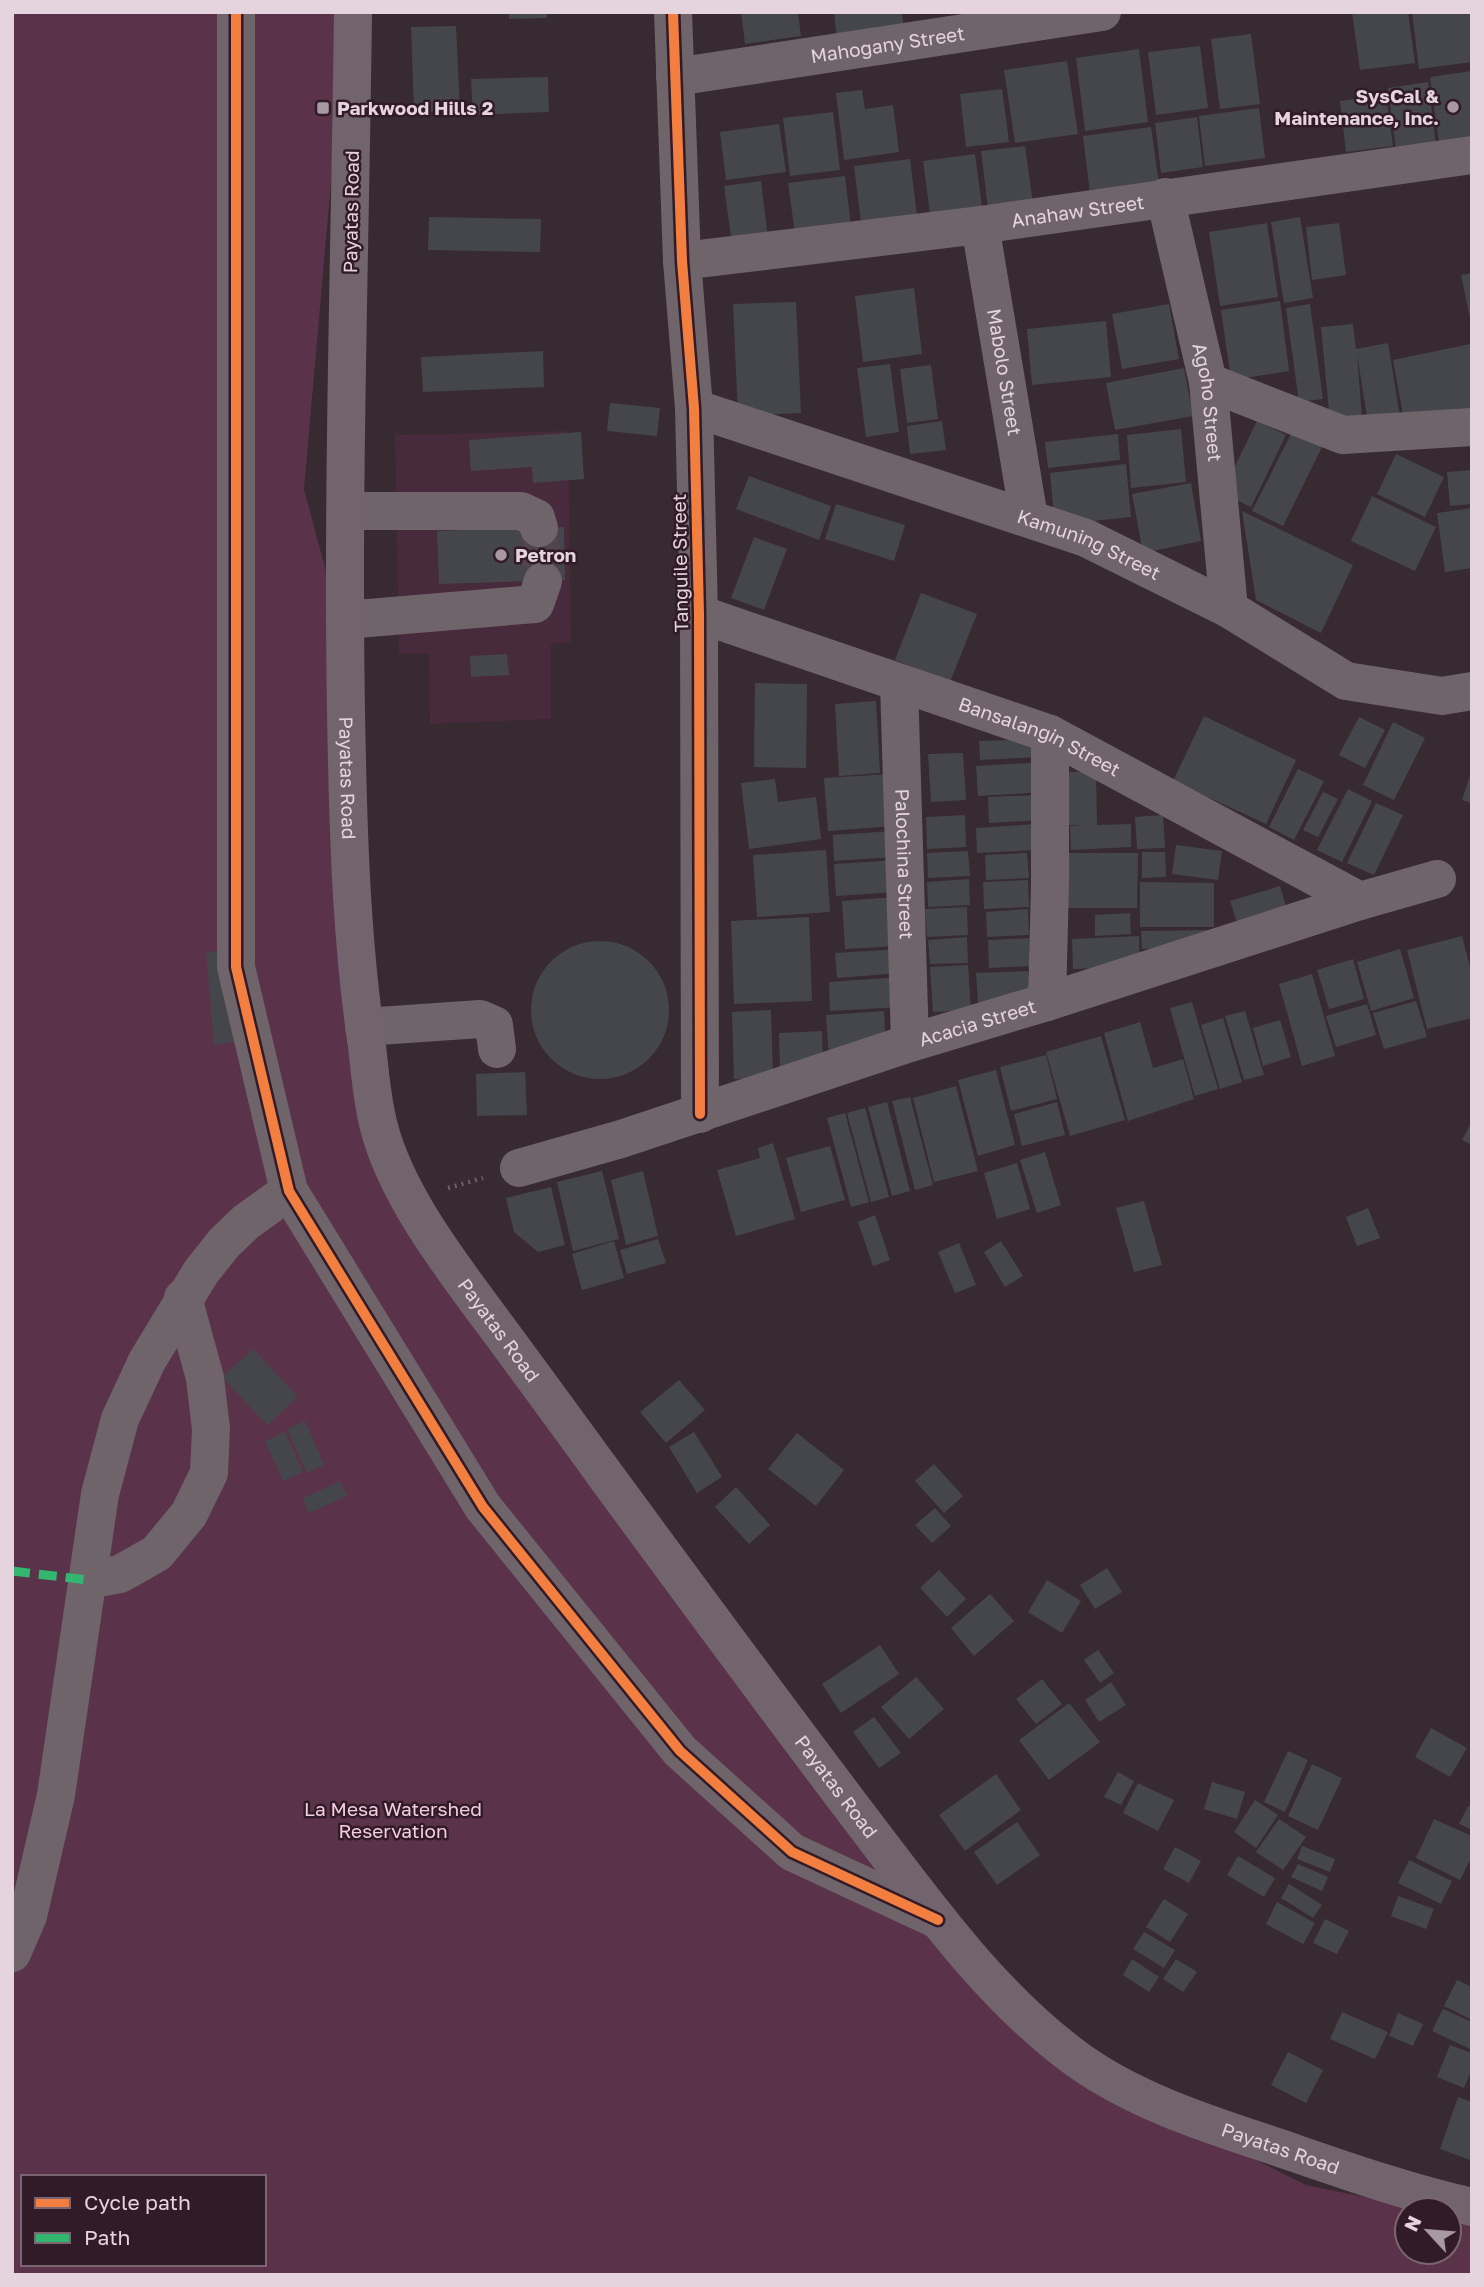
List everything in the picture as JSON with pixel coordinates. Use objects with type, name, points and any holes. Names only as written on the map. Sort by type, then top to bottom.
[{"type":"main road","name":"Payatas Road","points":[[353,12],[345,620],[349,857],[354,935],[378,1126],[393,1166],[410,1199],[499,1331],[767,1695],[938,1920],[995,1984],[1046,2034],[1080,2061],[1121,2087],[1160,2105],[1386,2184],[1472,2207]]},
{"type":"street","points":[[236,12],[236,967],[289,1191],[483,1507],[680,1751],[792,1852],[938,1920]]},
{"type":"street","name":"Tanguile Street","points":[[673,12],[682,261],[694,408],[699,614],[700,1114]]},
{"type":"street","name":"Mahogany Street","points":[[675,77],[1102,12]]},
{"type":"street","name":"Anahaw Street","points":[[682,261],[980,225],[1472,155]]},
{"type":"street","name":"Agoho Street","points":[[1164,197],[1208,382],[1229,609]]},
{"type":"street","name":"Mabolo Street","points":[[980,225],[1029,518]]},
{"type":"street","points":[[1208,382],[1343,435],[1472,427]]},
{"type":"street","name":"Kamuning Street","points":[[694,408],[1086,538],[1229,609],[1346,681],[1442,696],[1472,691]]},
{"type":"street","points":[[347,511],[521,511],[536,518],[539,528]]},
{"type":"street","points":[[345,620],[535,604],[543,581]]},
{"type":"street","name":"Bansalangin Street","points":[[699,614],[1049,734],[1360,901]]},
{"type":"street","name":"Palochina Street","points":[[899,684],[911,1043]]},
{"type":"street","points":[[1047,1002],[1050,884],[1049,734]]},
{"type":"street","name":"Acacia Street","points":[[519,1168],[621,1139],[911,1043],[1437,879]]},
{"type":"street","points":[[364,1027],[480,1019],[494,1025],[497,1049]]},
{"type":"street","points":[[12,1953],[28,1916],[56,1795],[100,1494],[120,1419],[147,1361],[183,1298],[224,1243],[246,1222],[289,1191]]},
{"type":"street","points":[[88,1580],[121,1574],[157,1553],[189,1514],[209,1473],[211,1429],[205,1378],[183,1298]]},
{"type":"path","points":[[410,1199],[519,1168]]},
{"type":"shaded area","points":[[568,431],[571,642],[551,644],[551,719],[430,724],[429,654],[399,654],[395,435]]},
{"type":"green space","name":"La Mesa Watershed Reservation","points":[[12,12],[346,12],[304,489],[344,639],[393,1166],[971,1961],[1242,2153],[1306,2185],[1393,2203],[1393,2266],[1463,2266],[1463,2219],[1472,2221],[1472,2275],[12,2275]]},
{"type":"building","points":[[509,12],[547,12],[547,18],[509,19]]},
{"type":"building","points":[[741,12],[798,12],[801,36],[745,44]]},
{"type":"building","points":[[834,12],[902,12],[904,30],[837,39]]},
{"type":"building","points":[[1352,12],[1408,12],[1415,63],[1360,70]]},
{"type":"building","points":[[1412,12],[1472,12],[1472,62],[1419,69]]},
{"type":"building","points":[[456,26],[460,111],[414,113],[411,27]]},
{"type":"building","points":[[1251,34],[1260,104],[1220,109],[1211,39]]},
{"type":"building","points":[[1200,46],[1208,108],[1156,115],[1148,52]]},
{"type":"building","points":[[1139,49],[1148,122],[1085,131],[1076,58]]},
{"type":"building","points":[[1067,61],[1078,134],[1015,143],[1004,70]]},
{"type":"building","name":"SysCal & Maintenance, Inc.","points":[[1472,71],[1472,137],[1439,142],[1430,77]]},
{"type":"building","points":[[548,77],[549,112],[473,115],[471,79]]},
{"type":"building","points":[[1428,82],[1436,144],[1396,149],[1388,88]]},
{"type":"building","points":[[1002,89],[1009,142],[966,147],[960,94]]},
{"type":"building","points":[[862,90],[865,109],[893,105],[899,152],[844,160],[836,93]]},
{"type":"building","points":[[1386,95],[1393,146],[1346,152],[1340,101]]},
{"type":"building","points":[[1259,108],[1265,158],[1205,166],[1199,116]]},
{"type":"building","points":[[833,112],[840,170],[790,176],[783,118]]},
{"type":"building","points":[[1197,117],[1203,167],[1161,173],[1155,123]]},
{"type":"building","points":[[779,124],[786,172],[726,180],[720,132]]},
{"type":"building","points":[[1151,127],[1159,184],[1090,193],[1083,136]]},
{"type":"building","points":[[1025,146],[1034,211],[989,217],[981,151]]},
{"type":"building","points":[[975,154],[982,207],[930,214],[923,161]]},
{"type":"building","points":[[910,159],[917,216],[861,223],[854,166]]},
{"type":"building","points":[[845,176],[851,226],[795,234],[788,183]]},
{"type":"building","points":[[761,181],[768,239],[732,244],[724,186]]},
{"type":"building","points":[[429,217],[541,219],[540,252],[428,250]]},
{"type":"building","points":[[1300,217],[1313,298],[1284,303],[1271,222]]},
{"type":"building","points":[[1267,223],[1278,297],[1220,306],[1209,232]]},
{"type":"building","points":[[1339,223],[1346,275],[1312,280],[1306,227]]},
{"type":"building","points":[[1472,273],[1472,323],[1471,323],[1461,275]]},
{"type":"building","points":[[914,288],[922,354],[863,362],[855,296]]},
{"type":"building","points":[[1280,301],[1289,371],[1231,380],[1221,310]]},
{"type":"building","points":[[796,302],[801,413],[738,416],[733,304]]},
{"type":"building","points":[[1169,304],[1179,359],[1122,369],[1112,314]]},
{"type":"building","points":[[1310,304],[1323,399],[1299,402],[1286,308]]},
{"type":"building","points":[[1106,321],[1111,377],[1032,385],[1027,329]]},
{"type":"building","points":[[1353,324],[1356,349],[1388,343],[1401,423],[1369,429],[1357,354],[1362,418],[1330,422],[1321,327]]},
{"type":"building","points":[[1470,344],[1472,412],[1405,426],[1393,360]]},
{"type":"building","points":[[543,351],[544,387],[423,392],[421,357]]},
{"type":"building","points":[[890,364],[899,432],[866,437],[857,368]]},
{"type":"building","points":[[931,365],[938,419],[907,423],[900,369]]},
{"type":"building","points":[[1184,368],[1193,416],[1115,430],[1106,383]]},
{"type":"building","points":[[610,403],[660,408],[657,436],[607,431]]},
{"type":"building","points":[[942,421],[946,450],[910,454],[907,426]]},
{"type":"building","points":[[1257,421],[1286,435],[1251,507],[1222,493]]},
{"type":"building","points":[[1181,429],[1186,482],[1131,488],[1127,435]]},
{"type":"building","points":[[581,432],[584,479],[533,483],[532,467],[471,471],[469,440]]},
{"type":"building","points":[[1292,432],[1322,447],[1283,526],[1252,511]]},
{"type":"building","points":[[1118,434],[1120,460],[1048,468],[1045,442]]},
{"type":"building","points":[[1396,454],[1444,477],[1425,517],[1377,494]]},
{"type":"building","points":[[1126,464],[1131,517],[1055,525],[1050,473]]},
{"type":"building","points":[[1472,470],[1472,504],[1450,506],[1447,472]]},
{"type":"building","points":[[749,476],[831,506],[819,540],[736,509]]},
{"type":"building","points":[[1191,483],[1201,541],[1143,553],[1132,494]]},
{"type":"building","points":[[1372,496],[1436,527],[1415,571],[1351,541]]},
{"type":"building","points":[[836,504],[905,525],[894,561],[825,539]]},
{"type":"building","points":[[1472,508],[1472,568],[1445,572],[1437,513]]},
{"type":"building","points":[[1242,511],[1353,565],[1321,633],[1256,600]]},
{"type":"building","name":"Petron","points":[[564,527],[565,580],[439,584],[437,531]]},
{"type":"building","points":[[754,537],[787,549],[764,610],[731,598]]},
{"type":"building","points":[[921,593],[977,614],[950,682],[895,660]]},
{"type":"building","points":[[507,654],[509,675],[471,677],[470,656]]},
{"type":"building","points":[[755,683],[807,684],[806,768],[754,767]]},
{"type":"building","points":[[876,701],[880,773],[839,776],[835,704]]},
{"type":"building","points":[[1204,716],[1296,760],[1266,824],[1173,781]]},
{"type":"building","points":[[1359,717],[1385,730],[1365,768],[1339,755]]},
{"type":"building","points":[[1393,722],[1425,738],[1394,800],[1363,785]]},
{"type":"building","points":[[1038,739],[1038,757],[980,760],[979,741]]},
{"type":"building","points":[[963,753],[966,800],[931,802],[928,754]]},
{"type":"building","points":[[1045,762],[1046,792],[978,796],[976,766]]},
{"type":"building","points":[[1298,769],[1324,781],[1294,840],[1269,827]]},
{"type":"building","points":[[1096,771],[1097,825],[1131,824],[1131,847],[1071,850],[1070,826],[1082,825],[1068,825],[1067,772]]},
{"type":"building","points":[[1472,772],[1472,803],[1462,800]]},
{"type":"building","points":[[891,774],[894,826],[828,831],[824,778]]},
{"type":"building","points":[[775,779],[778,802],[816,797],[821,839],[749,849],[741,783]]},
{"type":"building","points":[[1348,789],[1372,801],[1342,862],[1317,850]]},
{"type":"building","points":[[1323,792],[1338,799],[1318,837],[1303,830]]},
{"type":"building","points":[[1039,795],[1040,820],[989,823],[988,797]]},
{"type":"building","points":[[1376,803],[1403,815],[1374,875],[1347,863]]},
{"type":"building","points":[[965,815],[966,847],[927,849],[926,817]]},
{"type":"building","points":[[1163,815],[1165,848],[1137,849],[1135,817]]},
{"type":"building","points":[[1036,824],[1037,850],[977,853],[976,828]]},
{"type":"building","points":[[893,831],[895,857],[834,861],[833,835]]},
{"type":"building","points":[[1176,845],[1222,851],[1218,880],[1172,874]]},
{"type":"building","points":[[826,850],[830,912],[757,917],[753,855]]},
{"type":"building","points":[[968,851],[970,876],[928,878],[927,853]]},
{"type":"building","points":[[1142,852],[1165,852],[1166,877],[1142,878]]},
{"type":"building","points":[[1027,853],[1029,878],[986,880],[985,855]]},
{"type":"building","points":[[1062,853],[1138,853],[1137,908],[1061,908]]},
{"type":"building","points":[[896,860],[898,892],[836,896],[834,864]]},
{"type":"building","points":[[969,879],[970,905],[928,907],[927,882]]},
{"type":"building","points":[[1028,880],[1029,907],[984,909],[983,882]]},
{"type":"building","points":[[1140,882],[1214,883],[1214,927],[1140,927]]},
{"type":"building","points":[[1280,886],[1289,916],[1240,931],[1230,901]]},
{"type":"building","points":[[894,897],[898,946],[845,949],[842,901]]},
{"type":"building","points":[[967,907],[968,935],[927,937],[925,909]]},
{"type":"building","points":[[1028,909],[1029,935],[987,937],[986,912]]},
{"type":"building","points":[[1130,913],[1131,934],[1095,936],[1095,915]]},
{"type":"building","points":[[809,917],[812,1001],[734,1004],[731,921]]},
{"type":"building","points":[[1209,930],[1209,947],[1142,949],[1141,931]]},
{"type":"building","points":[[1139,936],[1140,966],[1073,969],[1072,939]]},
{"type":"building","points":[[1462,936],[1472,975],[1472,1018],[1427,1029],[1407,950]]},
{"type":"building","points":[[967,937],[968,963],[930,964],[928,940]]},
{"type":"building","points":[[1029,938],[1030,966],[989,968],[988,940]]},
{"type":"building","points":[[600,941],[627,946],[649,961],[664,983],[669,1010],[664,1037],[649,1059],[627,1074],[600,1079],[573,1074],[551,1059],[536,1037],[531,1010],[536,983],[551,961],[573,946]]},
{"type":"building","points":[[900,949],[901,973],[837,978],[835,953]]},
{"type":"building","points":[[1400,949],[1414,998],[1371,1011],[1357,962]]},
{"type":"building","points":[[227,950],[235,1042],[214,1045],[206,952]]},
{"type":"building","points":[[1353,959],[1364,999],[1329,1009],[1317,970]]},
{"type":"building","points":[[968,965],[971,1010],[933,1012],[930,967]]},
{"type":"building","points":[[1028,971],[1030,1001],[978,1004],[976,973]]},
{"type":"building","points":[[1312,974],[1335,1056],[1302,1066],[1279,984]]},
{"type":"building","points":[[899,977],[900,1007],[830,1011],[829,982]]},
{"type":"building","points":[[1416,1001],[1427,1037],[1384,1049],[1373,1013]]},
{"type":"building","points":[[1192,1002],[1218,1089],[1195,1096],[1170,1008]]},
{"type":"building","points":[[1367,1004],[1376,1035],[1336,1047],[1326,1016]]},
{"type":"building","points":[[771,1010],[773,1078],[734,1079],[732,1012]]},
{"type":"building","points":[[884,1011],[885,1031],[829,1057],[826,1015]]},
{"type":"building","points":[[1245,1011],[1264,1075],[1244,1080],[1225,1016]]},
{"type":"building","points":[[1223,1018],[1242,1082],[1220,1089],[1201,1025]]},
{"type":"building","points":[[1280,1020],[1291,1057],[1263,1066],[1253,1028]]},
{"type":"building","points":[[1140,1022],[1153,1068],[1183,1059],[1194,1099],[1128,1121],[1104,1033]]},
{"type":"building","points":[[822,1031],[823,1067],[780,1069],[779,1033]]},
{"type":"building","points":[[1101,1036],[1125,1120],[1070,1136],[1046,1052]]},
{"type":"building","points":[[1046,1055],[1057,1099],[1011,1111],[1000,1067]]},
{"type":"building","points":[[996,1070],[1015,1145],[978,1156],[958,1080]]},
{"type":"building","points":[[525,1072],[527,1115],[477,1116],[476,1074]]},
{"type":"building","points":[[956,1086],[978,1171],[934,1182],[913,1098]]},
{"type":"building","points":[[910,1097],[933,1185],[915,1190],[892,1101]]},
{"type":"building","points":[[887,1102],[910,1191],[892,1196],[868,1107]]},
{"type":"building","points":[[1057,1102],[1065,1135],[1022,1146],[1014,1114]]},
{"type":"building","points":[[865,1108],[889,1197],[871,1202],[847,1113]]},
{"type":"building","points":[[845,1113],[869,1202],[851,1207],[827,1118]]},
{"type":"building","points":[[1472,1121],[1472,1145],[1462,1140]]},
{"type":"building","points":[[773,1143],[795,1219],[736,1236],[717,1170],[760,1158],[758,1148]]},
{"type":"building","points":[[830,1146],[845,1200],[801,1212],[786,1158]]},
{"type":"building","points":[[1045,1152],[1061,1205],[1037,1213],[1020,1160]]},
{"type":"building","points":[[1017,1163],[1030,1209],[997,1219],[984,1173]]},
{"type":"building","points":[[602,1171],[619,1239],[573,1251],[557,1182]]},
{"type":"building","points":[[643,1171],[658,1236],[626,1245],[611,1180]]},
{"type":"building","points":[[551,1187],[565,1245],[538,1252],[514,1232],[506,1198]]},
{"type":"building","points":[[1144,1201],[1162,1265],[1134,1272],[1116,1208]]},
{"type":"building","points":[[1368,1208],[1380,1238],[1357,1246],[1346,1217]]},
{"type":"building","points":[[875,1215],[890,1260],[873,1266],[858,1222]]},
{"type":"building","points":[[658,1239],[666,1263],[627,1274],[620,1250]]},
{"type":"building","points":[[614,1241],[624,1278],[582,1290],[572,1254]]},
{"type":"building","points":[[1001,1241],[1023,1276],[1005,1287],[984,1252]]},
{"type":"building","points":[[959,1243],[976,1285],[955,1293],[938,1252]]},
{"type":"building","points":[[253,1349],[298,1397],[267,1425],[222,1377]]},
{"type":"building","points":[[679,1380],[705,1410],[666,1443],[640,1412]]},
{"type":"building","points":[[305,1421],[324,1465],[307,1473],[287,1429]]},
{"type":"building","points":[[285,1432],[303,1472],[283,1481],[265,1441]]},
{"type":"building","points":[[694,1432],[722,1477],[697,1493],[669,1447]]},
{"type":"building","points":[[797,1433],[844,1470],[816,1506],[768,1469]]},
{"type":"building","points":[[934,1464],[963,1496],[944,1513],[915,1481]]},
{"type":"building","points":[[340,1481],[347,1496],[309,1513],[303,1498]]},
{"type":"building","points":[[736,1487],[770,1525],[749,1544],[715,1507]]},
{"type":"building","points":[[935,1508],[951,1526],[932,1543],[915,1525]]},
{"type":"building","points":[[1107,1568],[1122,1592],[1095,1609],[1080,1585]]},
{"type":"building","points":[[939,1570],[966,1599],[947,1617],[920,1588]]},
{"type":"building","points":[[1047,1580],[1081,1601],[1062,1633],[1028,1612]]},
{"type":"building","points":[[990,1594],[1014,1621],[974,1656],[951,1628]]},
{"type":"building","points":[[880,1645],[899,1674],[841,1713],[822,1684]]},
{"type":"building","points":[[1098,1650],[1114,1673],[1100,1683],[1084,1660]]},
{"type":"building","points":[[916,1677],[944,1709],[909,1739],[881,1707]]},
{"type":"building","points":[[1042,1679],[1062,1704],[1036,1724],[1016,1699]]},
{"type":"building","points":[[1111,1682],[1126,1705],[1099,1722],[1085,1700]]},
{"type":"building","points":[[1069,1703],[1100,1742],[1049,1780],[1019,1740]]},
{"type":"building","points":[[874,1717],[901,1753],[879,1768],[853,1732]]},
{"type":"building","points":[[1431,1728],[1467,1748],[1450,1777],[1415,1757]]},
{"type":"building","points":[[1288,1751],[1308,1760],[1285,1812],[1264,1802]]},
{"type":"building","points":[[1312,1764],[1342,1778],[1318,1830],[1288,1816]]},
{"type":"building","points":[[1118,1772],[1134,1781],[1121,1805],[1104,1797]]},
{"type":"building","points":[[996,1774],[1021,1810],[965,1851],[939,1815]]},
{"type":"building","points":[[1212,1782],[1245,1792],[1237,1819],[1204,1809]]},
{"type":"building","points":[[1138,1783],[1174,1800],[1158,1831],[1123,1813]]},
{"type":"building","points":[[1255,1800],[1278,1815],[1256,1848],[1234,1832]]},
{"type":"building","points":[[1468,1806],[1472,1808],[1472,1830],[1459,1824]]},
{"type":"building","points":[[1279,1819],[1306,1837],[1283,1870],[1256,1852]]},
{"type":"building","points":[[1434,1819],[1472,1836],[1472,1856],[1460,1880],[1416,1858]]},
{"type":"building","points":[[1017,1822],[1040,1855],[997,1885],[974,1852]]},
{"type":"building","points":[[1302,1846],[1335,1859],[1330,1872],[1297,1859]]},
{"type":"building","points":[[1175,1847],[1201,1861],[1189,1883],[1163,1869]]},
{"type":"building","points":[[1238,1856],[1275,1878],[1264,1897],[1227,1875]]},
{"type":"building","points":[[1409,1860],[1452,1881],[1441,1904],[1398,1883]]},
{"type":"building","points":[[1298,1864],[1328,1877],[1322,1891],[1291,1877]]},
{"type":"building","points":[[1289,1884],[1322,1905],[1313,1918],[1281,1898]]},
{"type":"building","points":[[1398,1896],[1434,1909],[1426,1929],[1391,1916]]},
{"type":"building","points":[[1164,1899],[1188,1914],[1170,1942],[1146,1927]]},
{"type":"building","points":[[1277,1902],[1315,1923],[1303,1944],[1266,1924]]},
{"type":"building","points":[[1325,1919],[1349,1931],[1337,1954],[1313,1943]]},
{"type":"building","points":[[1144,1932],[1175,1950],[1164,1968],[1133,1949]]},
{"type":"building","points":[[1132,1959],[1159,1977],[1149,1992],[1123,1975]]},
{"type":"building","points":[[1176,1959],[1197,1972],[1183,1992],[1163,1979]]},
{"type":"building","points":[[1457,1980],[1472,1987],[1472,2020],[1444,2006]]},
{"type":"building","points":[[1443,2009],[1472,2022],[1472,2050],[1432,2031]]},
{"type":"building","points":[[1342,2012],[1388,2032],[1375,2059],[1330,2039]]},
{"type":"building","points":[[1398,2013],[1423,2024],[1413,2046],[1389,2036]]},
{"type":"building","points":[[1450,2045],[1472,2053],[1472,2068],[1464,2088],[1437,2077]]},
{"type":"building","points":[[1288,2052],[1323,2070],[1306,2103],[1271,2085]]},
{"type":"building","points":[[1458,2097],[1472,2102],[1470,2160],[1440,2149]]},
{"type":"tunnel","points":[[539,528],[543,581]]},
{"type":"marked path","points":[[12,1571],[88,1580]]},
{"type":"cycle path","points":[[236,12],[236,967],[289,1191],[483,1507],[680,1751],[792,1852],[938,1920]]},
{"type":"cycle path","points":[[673,12],[682,261],[694,408],[699,614],[700,1114]]},
{"type":"place","name":"SysCal & Maintenance, Inc.","points":[[1453,107]]},
{"type":"place","name":"Parkwood Hills 2","points":[[323,108]]},
{"type":"place","name":"Petron","points":[[501,555]]}]
